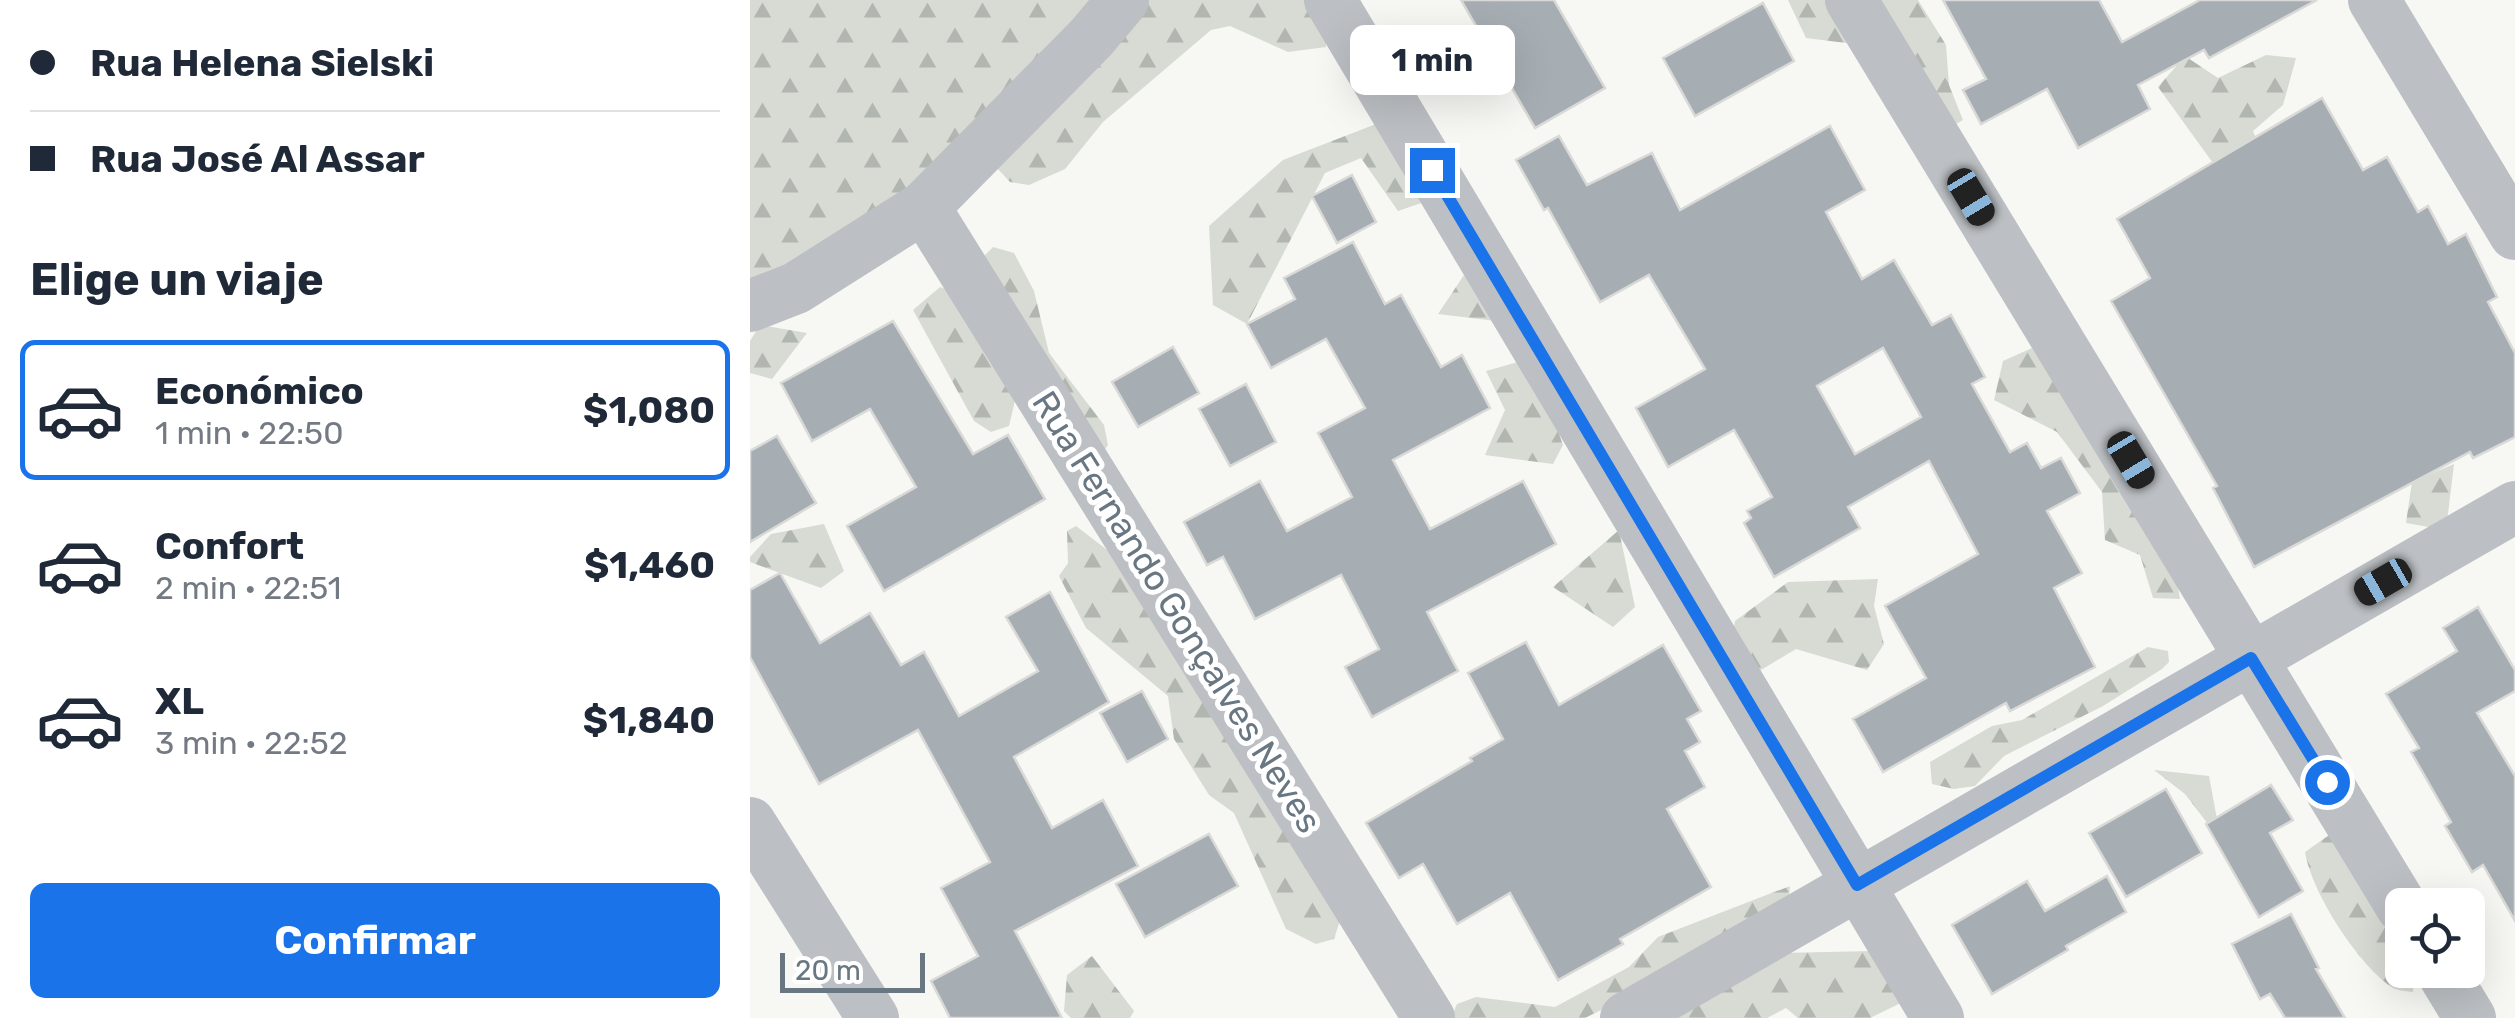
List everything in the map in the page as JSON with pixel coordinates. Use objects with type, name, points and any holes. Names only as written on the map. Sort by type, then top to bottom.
[{"type":"street","points":[[750,306],[796,288],[924,207],[1091,38],[1123,0]]},
{"type":"street","points":[[1330,0],[1938,1018]]},
{"type":"street","points":[[1851,0],[2390,888]]},
{"type":"street","points":[[2374,0],[2515,234]]},
{"type":"street","name":"Rua Fernando Gonçalves Neves","points":[[924,207],[1429,1018]]},
{"type":"street","points":[[1626,1018],[2515,507]]},
{"type":"street","points":[[750,824],[873,1018]]},
{"type":"street","points":[[2452,988],[2470,1018]]},
{"type":"green space","points":[[750,0],[1099,0],[874,222],[750,285]]},
{"type":"green space","points":[[1139,0],[1323,0],[1330,9],[1326,47],[1288,52],[1230,26],[1211,30],[1103,122],[1065,169],[1029,185],[1010,182],[996,167]]},
{"type":"green space","points":[[1788,0],[1845,0],[1854,44],[1806,38]]},
{"type":"green space","points":[[1866,0],[1918,0],[1946,45],[1949,85],[1963,120],[1946,130]]},
{"type":"green space","points":[[2266,55],[2296,58],[2283,105],[2253,131],[2274,180],[2231,188],[2158,87],[2185,56],[2218,78]]},
{"type":"green space","points":[[1376,124],[1427,201],[1398,211],[1361,158],[1325,173],[1247,324],[1213,305],[1209,226],[1283,160]]},
{"type":"green space","points":[[993,247],[1014,253],[1034,291],[1049,353],[1104,425],[1108,445],[1098,460],[978,262]]},
{"type":"green space","points":[[1464,275],[1496,321],[1438,314]]},
{"type":"green space","points":[[940,287],[958,294],[1016,396],[1009,426],[991,432],[974,421],[913,310]]},
{"type":"green space","points":[[760,325],[807,333],[772,379],[750,373],[750,341]]},
{"type":"green space","points":[[2032,348],[2173,557],[2180,599],[2153,598],[2140,555],[2105,540],[2102,492],[2057,432],[1994,400],[2003,361]]},
{"type":"green space","points":[[1532,358],[1563,445],[1553,464],[1485,455],[1505,410],[1486,371]]},
{"type":"green space","points":[[2454,464],[2446,530],[2406,523],[2412,482]]},
{"type":"green space","points":[[824,524],[844,571],[821,588],[750,562],[771,534]]},
{"type":"green space","points":[[1076,526],[1132,569],[1347,899],[1334,939],[1316,944],[1286,929],[1234,813],[1209,795],[1174,739],[1168,696],[1086,628],[1059,576],[1068,563],[1067,531]]},
{"type":"green space","points":[[1619,530],[1635,607],[1613,627],[1553,587]]},
{"type":"green space","points":[[1878,579],[1874,606],[1884,644],[1867,670],[1796,649],[1756,673],[1730,649],[1735,621],[1788,582]]},
{"type":"green space","points":[[2148,647],[2168,651],[2169,662],[2162,669],[2103,706],[2004,756],[1975,786],[1954,789],[1932,784],[1930,762],[1992,726],[2022,720]]},
{"type":"green space","points":[[2154,770],[2209,776],[2221,841],[2185,794]]},
{"type":"green space","points":[[2332,833],[2385,898],[2385,982],[2363,960],[2326,906],[2305,852]]},
{"type":"green space","points":[[1790,886],[1788,906],[1757,932],[1585,1018],[1451,1018],[1457,1004],[1476,997],[1555,1007],[1629,967],[1658,937]]},
{"type":"green space","points":[[1875,951],[1909,999],[1870,1018],[1798,1018],[1786,1008],[1767,1018],[1671,1018],[1773,953]]},
{"type":"green space","points":[[1092,956],[1134,1011],[1130,1018],[1071,1018],[1064,1011],[1067,975]]},
{"type":"building","points":[[1461,0],[1554,0],[1605,88],[1535,128]]},
{"type":"building","points":[[1943,0],[2099,0],[2122,42],[2200,0],[2317,0],[2209,58],[2204,50],[2138,85],[2150,109],[2078,148],[2047,89],[1981,124],[1963,90],[1986,79]]},
{"type":"building","points":[[1763,3],[1794,61],[1695,116],[1663,58]]},
{"type":"building","points":[[2322,98],[2363,170],[2387,157],[2418,212],[2428,206],[2448,244],[2466,234],[2497,297],[2488,302],[2515,353],[2515,437],[2473,458],[2470,452],[2254,567],[2213,488],[2217,486],[2111,301],[2150,278],[2117,219]]},
{"type":"building","points":[[1830,126],[1865,190],[1826,212],[1862,279],[1894,260],[1932,325],[1951,315],[1985,377],[1972,384],[2010,452],[2027,443],[2041,468],[2061,458],[2080,493],[2047,511],[2082,573],[2054,588],[2095,667],[2010,711],[2006,703],[1883,772],[1853,719],[1926,678],[1885,606],[1978,554],[1929,461],[1848,507],[1860,528],[1774,577],[1744,523],[1751,518],[1747,511],[1772,497],[1734,430],[1668,467],[1636,408],[1705,369],[1649,275],[1600,302],[1548,208],[1544,210],[1516,160],[1559,136],[1587,185],[1652,153],[1680,210]],"holes":[[[1883,348],[1921,417],[1855,454],[1817,386]]]},
{"type":"building","points":[[1352,175],[1376,222],[1337,243],[1312,196]]},
{"type":"building","points":[[1353,242],[1385,304],[1401,295],[1441,367],[1462,355],[1490,408],[1393,460],[1430,529],[1523,481],[1556,544],[1427,612],[1458,671],[1372,717],[1345,667],[1379,649],[1341,575],[1255,619],[1223,557],[1207,565],[1184,522],[1260,481],[1287,531],[1352,497],[1318,433],[1365,408],[1326,339],[1271,368],[1247,324],[1295,299],[1284,278]]},
{"type":"building","points":[[893,321],[973,454],[1008,435],[1045,499],[884,591],[847,526],[916,487],[870,409],[812,441],[781,383]]},
{"type":"building","points":[[1173,347],[1199,393],[1138,427],[1112,382]]},
{"type":"building","points":[[1246,384],[1276,442],[1230,466],[1199,409]]},
{"type":"building","points":[[777,436],[816,503],[750,542],[750,451]]},
{"type":"building","points":[[780,573],[820,643],[870,613],[901,665],[924,652],[959,716],[1038,671],[1006,617],[1050,592],[1109,702],[1014,757],[1052,828],[1103,800],[1138,866],[1015,931],[1062,1018],[950,1018],[931,981],[978,956],[941,888],[990,862],[918,730],[819,784],[750,657],[750,590]]},
{"type":"building","points":[[2478,607],[2515,670],[2515,691],[2477,713],[2515,776],[2515,921],[2483,865],[2472,872],[2445,826],[2451,822],[2411,752],[2419,748],[2386,694],[2457,651],[2443,628]]},
{"type":"building","points":[[1526,642],[1559,705],[1663,645],[1701,711],[1687,719],[1700,742],[1685,751],[1705,787],[1667,809],[1711,887],[1558,980],[1510,893],[1457,924],[1423,864],[1399,878],[1366,823],[1503,739],[1468,673]]},
{"type":"building","points":[[1142,691],[1168,739],[1127,762],[1100,713]]},
{"type":"building","points":[[2271,785],[2293,820],[2270,833],[2303,891],[2259,917],[2206,824]]},
{"type":"building","points":[[2166,789],[2202,853],[2126,897],[2089,833]]},
{"type":"building","points":[[1209,834],[1238,886],[1145,937],[1116,884]]},
{"type":"building","points":[[2107,876],[2126,912],[1992,994],[1952,925],[2027,881],[2045,911]]},
{"type":"building","points":[[2291,914],[2319,968],[2316,969],[2345,1018],[2285,1018],[2270,994],[2260,999],[2232,944]]},
{"type":"route","points":[[1432,170],[1857,885],[2251,658],[2327,782]]}]
